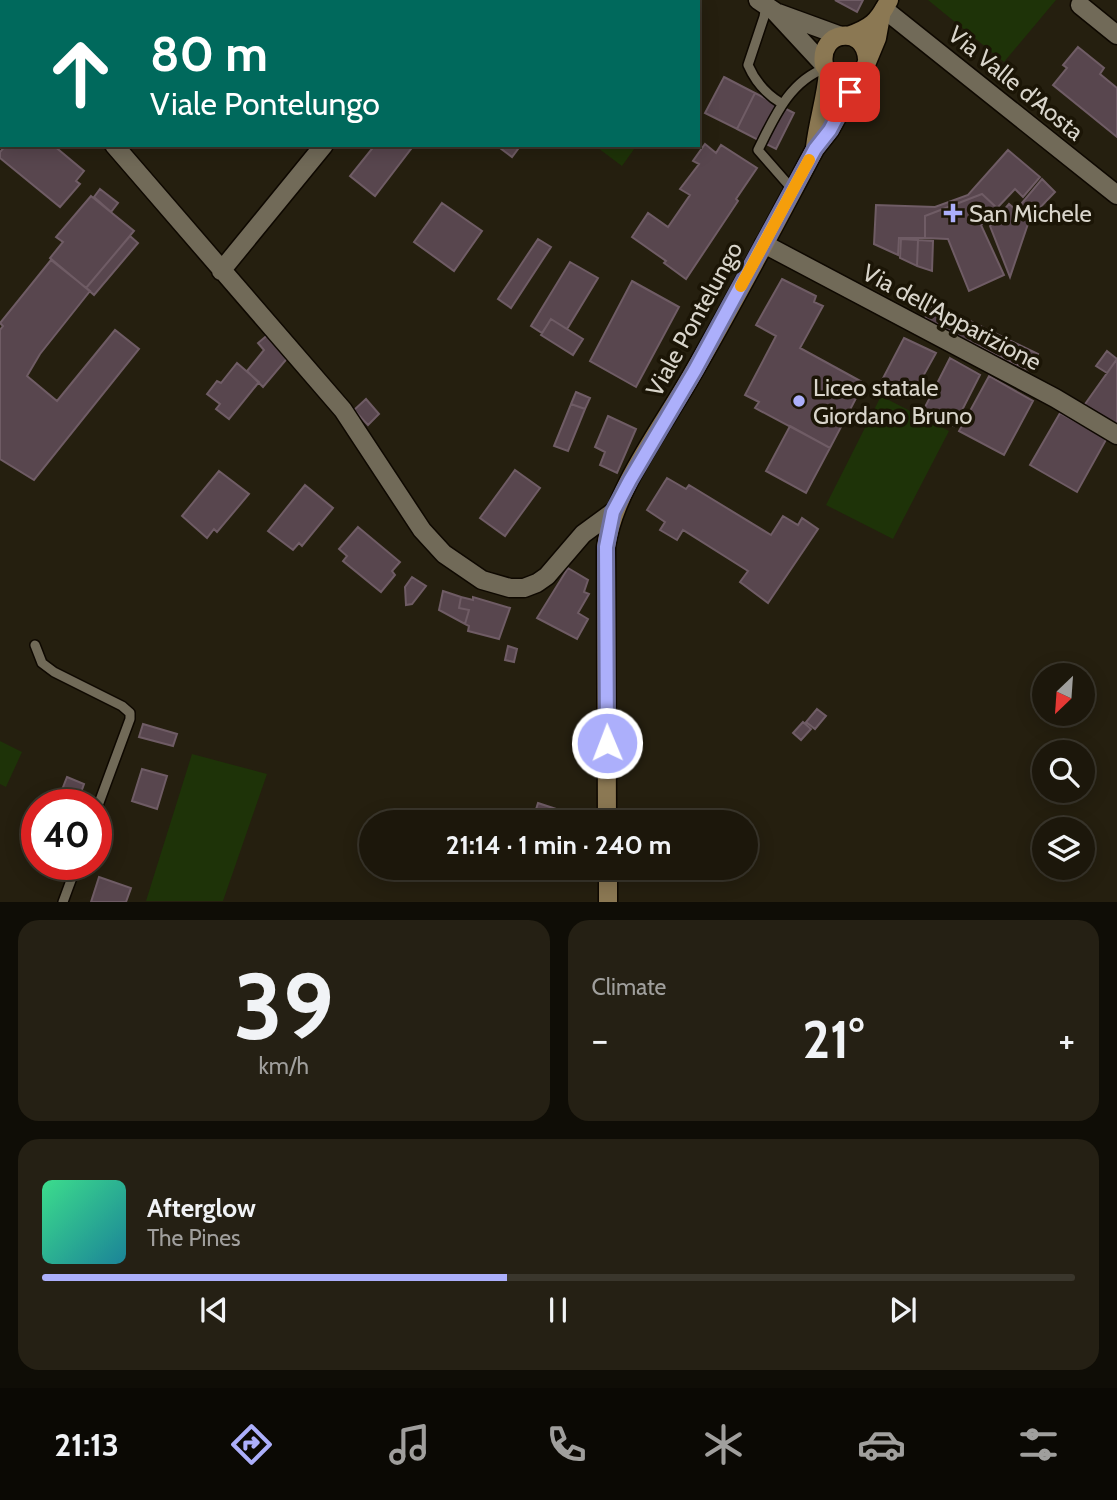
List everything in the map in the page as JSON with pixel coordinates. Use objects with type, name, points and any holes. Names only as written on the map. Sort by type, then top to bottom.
[{"type":"street","points":[[766,5],[855,38],[864,47],[864,66],[848,79],[841,79],[826,68],[766,5]]},
{"type":"street","points":[[1080,5],[1117,35]]},
{"type":"street","points":[[826,68],[823,58],[828,43],[868,29],[885,8]]},
{"type":"street","name":"Viale Pontelungo","points":[[607,810],[606,547],[613,512],[678,400],[815,149],[830,130],[877,38],[885,8]]},
{"type":"street","name":"Via Valle d'Aosta","points":[[885,8],[1117,195]]},
{"type":"street","name":"Viale Pontelungo","points":[[815,149],[818,124],[826,97],[826,68]]},
{"type":"street","points":[[116,147],[343,410],[422,530],[444,554],[482,580],[510,588],[524,588],[547,576],[583,534],[613,512]]},
{"type":"street","points":[[221,271],[322,147]]},
{"type":"street","name":"Via dell'Apparizione","points":[[764,244],[1055,398],[1117,435]]},
{"type":"street","points":[[608,880],[608,901]]},
{"type":"lane","points":[[766,5],[748,65],[753,77],[781,103]]},
{"type":"lane","points":[[793,190],[758,150],[781,103],[808,77],[826,68]]},
{"type":"lane","points":[[35,645],[42,663],[54,672],[122,706],[130,713],[104,789]]},
{"type":"lane","points":[[63,901],[71,880]]},
{"type":"green space","points":[[928,0],[1056,0],[1004,62]]},
{"type":"green space","points":[[597,147],[636,147],[622,166]]},
{"type":"green space","points":[[881,396],[949,431],[893,539],[826,505]]},
{"type":"green space","points":[[0,741],[22,752],[6,787],[0,784]]},
{"type":"green space","points":[[192,754],[267,774],[223,901],[146,901]]},
{"type":"building","points":[[835,0],[863,0],[857,12]]},
{"type":"building","points":[[1078,47],[1104,68],[1100,74],[1117,88],[1117,137],[1053,85],[1067,68],[1063,65]]},
{"type":"building","points":[[724,77],[755,93],[737,129],[705,113]]},
{"type":"building","points":[[755,93],[794,113],[776,149],[737,129]]},
{"type":"building","points":[[705,144],[716,153],[721,145],[757,168],[686,279],[632,237],[648,213],[668,227],[690,195],[680,189],[699,164],[693,161]]},
{"type":"building","points":[[4,147],[55,147],[84,171],[76,181],[80,184],[60,207],[0,158],[0,152]]},
{"type":"building","points":[[373,147],[412,147],[375,196],[350,176]]},
{"type":"building","points":[[499,147],[520,147],[512,157]]},
{"type":"building","points":[[1008,150],[1040,177],[1023,197],[1015,189],[997,208],[982,194],[925,216],[925,238],[899,238],[898,255],[874,244],[876,205],[935,207],[968,195]]},
{"type":"building","points":[[1042,179],[1055,192],[1030,218],[1010,277],[990,226],[1009,204],[1016,210]]},
{"type":"building","points":[[100,189],[118,203],[111,212],[94,197]]},
{"type":"building","points":[[982,194],[997,208],[981,225],[1004,275],[969,291],[948,239],[925,238],[925,216]]},
{"type":"building","points":[[91,196],[134,231],[86,288],[50,258],[63,242],[56,237]]},
{"type":"building","points":[[442,203],[482,231],[454,271],[414,242]]},
{"type":"building","points":[[130,236],[138,243],[94,295],[86,288]]},
{"type":"building","points":[[538,239],[551,247],[511,308],[498,299]]},
{"type":"building","points":[[901,239],[918,240],[917,266],[900,258]]},
{"type":"building","points":[[918,240],[933,241],[932,271],[917,266]]},
{"type":"building","points":[[51,260],[90,291],[40,354],[27,376],[57,401],[115,330],[139,349],[34,480],[0,459],[0,330],[3,326],[0,323]]},
{"type":"building","points":[[570,262],[598,278],[567,329],[551,319],[542,333],[531,326]]},
{"type":"building","points":[[782,279],[816,296],[814,302],[823,306],[800,348],[864,383],[830,448],[755,408],[759,402],[745,395],[776,336],[756,325]]},
{"type":"building","points":[[632,281],[679,307],[636,387],[590,361]]},
{"type":"building","points":[[933,303],[1038,354],[1030,371],[924,320]]},
{"type":"building","points":[[551,319],[583,339],[573,355],[541,335]]},
{"type":"building","points":[[270,333],[290,355],[263,387],[247,371],[264,350],[258,343]]},
{"type":"building","points":[[904,338],[936,353],[911,398],[881,382]]},
{"type":"building","points":[[1107,351],[1117,359],[1107,373],[1096,366]]},
{"type":"building","points":[[950,358],[980,375],[954,426],[924,409]]},
{"type":"building","points":[[1117,359],[1117,422],[1113,428],[1083,407]]},
{"type":"building","points":[[237,363],[259,382],[229,419],[216,409],[220,404],[207,394],[217,381],[221,383]]},
{"type":"building","points":[[989,376],[1033,401],[1004,455],[959,431]]},
{"type":"building","points":[[576,392],[590,398],[585,409],[571,404]]},
{"type":"building","points":[[366,399],[379,414],[368,425],[354,410]]},
{"type":"building","points":[[571,404],[585,409],[568,451],[554,446]]},
{"type":"building","points":[[1060,413],[1107,438],[1077,492],[1030,465]]},
{"type":"building","points":[[608,416],[636,429],[617,473],[600,465],[605,452],[595,447]]},
{"type":"building","points":[[790,426],[830,448],[806,493],[766,471]]},
{"type":"building","points":[[515,470],[540,488],[505,536],[480,518]]},
{"type":"building","points":[[219,471],[249,494],[217,532],[214,529],[207,538],[182,516]]},
{"type":"building","points":[[667,478],[686,489],[689,485],[771,535],[783,516],[798,525],[802,518],[818,529],[768,603],[740,582],[748,571],[683,530],[677,540],[660,530],[665,522],[647,510]]},
{"type":"building","points":[[305,485],[333,508],[302,546],[299,543],[293,550],[268,531]]},
{"type":"building","points":[[358,527],[400,562],[392,571],[395,575],[381,592],[343,561],[347,556],[339,549]]},
{"type":"building","points":[[568,568],[588,580],[584,592],[589,594],[578,613],[588,619],[577,639],[537,618]]},
{"type":"building","points":[[412,577],[426,586],[412,604],[406,605],[405,587]]},
{"type":"building","points":[[443,591],[461,597],[459,608],[469,610],[465,624],[439,610]]},
{"type":"building","points":[[461,597],[473,600],[473,597],[510,608],[499,639],[468,631],[469,626],[465,624],[469,610],[459,608]]},
{"type":"building","points":[[508,646],[517,649],[514,662],[505,660]]},
{"type":"building","points":[[817,709],[826,716],[815,729],[806,722]]},
{"type":"building","points":[[803,722],[811,729],[801,740],[793,733]]},
{"type":"building","points":[[143,724],[177,734],[173,746],[139,737]]},
{"type":"building","points":[[142,769],[167,776],[157,809],[132,801]]},
{"type":"building","points":[[67,777],[84,784],[82,789],[62,789]]},
{"type":"building","points":[[538,803],[556,809],[556,810],[536,810]]},
{"type":"building","points":[[98,880],[108,880],[131,888],[126,902],[91,902]]},
{"type":"slow traffic","points":[[741,286],[809,160]]},
{"type":"place","name":"San Michele","points":[[953,213]]},
{"type":"place","name":"Liceo statale Giordano Bruno","points":[[799,401]]},
{"type":"route","points":[[607,743],[606,547],[613,512],[695,370],[815,149],[830,130],[850,92]]}]
